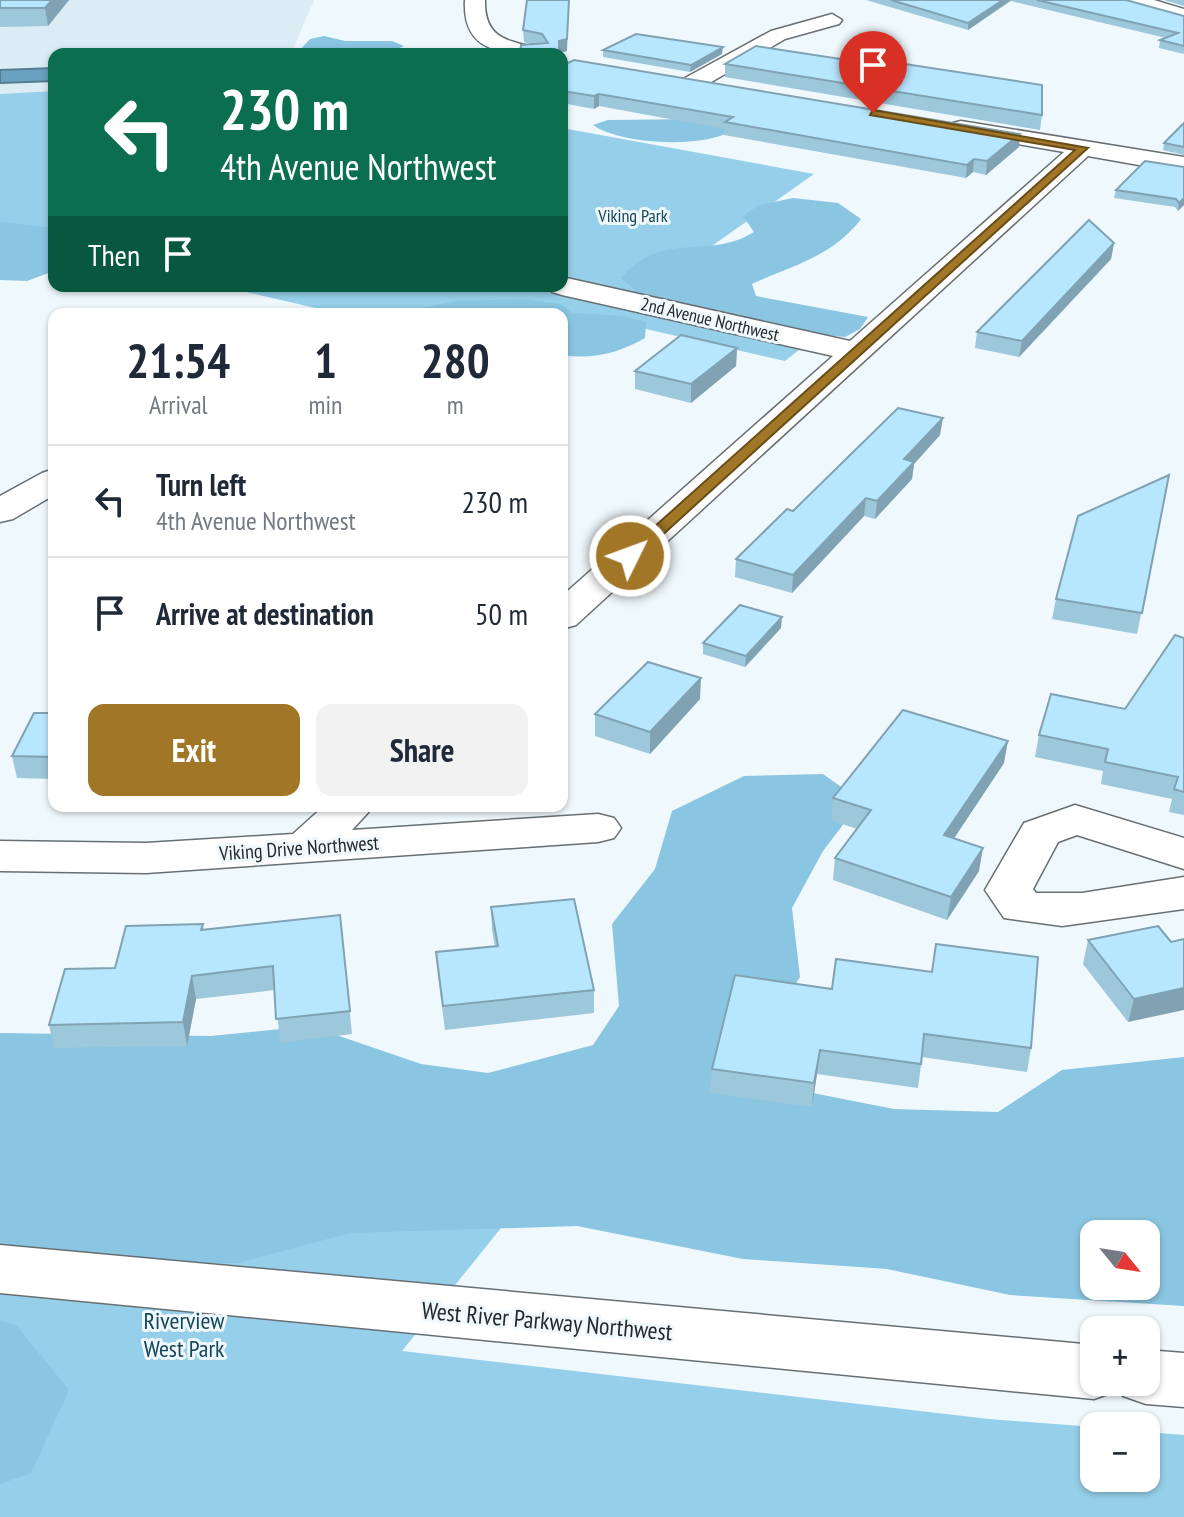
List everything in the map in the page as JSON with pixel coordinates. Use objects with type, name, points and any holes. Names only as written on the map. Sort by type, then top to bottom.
[{"type":"street","points":[[475,0],[473,19],[477,30],[509,48]]},
{"type":"street","points":[[1132,0],[1184,15]]},
{"type":"street","points":[[693,83],[778,35],[832,20]]},
{"type":"street","points":[[665,78],[724,88]]},
{"type":"street","points":[[943,125],[1184,165]]},
{"type":"street","points":[[568,612],[1083,148]]},
{"type":"street","name":"2nd Avenue Northwest","points":[[568,287],[857,352]]},
{"type":"street","points":[[0,511],[48,483]]},
{"type":"street","points":[[304,849],[344,812]]},
{"type":"street","points":[[1184,854],[1075,819],[1040,833],[1009,890],[1021,907],[1039,911],[1072,911],[1184,893]]},
{"type":"street","name":"Viking Drive Northwest","points":[[0,856],[146,858],[598,828]]},
{"type":"street","name":"West River Parkway Northwest","points":[[0,1269],[1080,1371]]},
{"type":"street","points":[[1160,1378],[1184,1380]]},
{"type":"shaded area","points":[[0,0],[314,0],[294,48],[48,48],[48,91],[0,94]]},
{"type":"shaded area","points":[[324,36],[345,41],[392,41],[404,46],[302,48],[310,39]]},
{"type":"shaded area","points":[[48,68],[48,81],[0,83],[0,70]]},
{"type":"shaded area","points":[[701,119],[735,129],[705,140],[664,142],[623,137],[593,125],[608,120]]},
{"type":"shaded area","points":[[793,198],[838,203],[861,219],[838,243],[825,251],[752,284],[756,296],[868,317],[860,329],[845,337],[807,333],[743,315],[637,292],[621,278],[653,254],[737,240],[754,232],[743,216],[759,205]]},
{"type":"shaded area","points":[[0,222],[48,227],[48,273],[27,281],[0,280]]},
{"type":"shaded area","points":[[522,299],[561,304],[566,308],[420,308],[458,301]]},
{"type":"shaded area","points":[[568,310],[572,313],[623,316],[646,322],[645,338],[625,348],[605,354],[568,356]]},
{"type":"shaded area","points":[[823,774],[861,801],[823,851],[792,908],[800,977],[752,1056],[772,1085],[894,1109],[998,1112],[1062,1070],[1184,1057],[1184,1306],[1089,1300],[1160,1300],[1160,1220],[1080,1220],[1080,1299],[1010,1295],[887,1269],[743,1259],[577,1226],[350,1233],[238,1263],[105,1262],[0,1251],[0,1033],[211,1036],[310,1026],[421,1064],[488,1073],[593,1045],[619,1006],[612,924],[655,869],[672,811],[744,776]]},
{"type":"shaded area","points":[[0,1321],[16,1325],[69,1390],[31,1473],[0,1484]]},
{"type":"green space","points":[[48,91],[48,246],[0,234],[0,94]]},
{"type":"green space","name":"Viking Park","points":[[568,129],[814,174],[655,286],[829,326],[785,361],[603,319],[568,315],[568,308],[315,308],[247,292],[568,292]]},
{"type":"green space","name":"Riverview West Park","points":[[0,1134],[542,1177],[402,1351],[989,1419],[1080,1426],[1080,1492],[1160,1492],[1160,1433],[1184,1435],[1184,1517],[0,1517]]},
{"type":"building","points":[[0,0],[52,0],[45,8],[0,8]]},
{"type":"building","points":[[527,0],[569,0],[567,39],[559,41],[559,48],[521,48],[521,45],[548,43],[542,34],[523,30]]},
{"type":"building","points":[[891,0],[1003,0],[968,23]]},
{"type":"building","points":[[1037,0],[1126,0],[1184,16],[1184,46],[1160,40],[1178,33]]},
{"type":"building","points":[[636,34],[723,47],[691,65],[603,50]]},
{"type":"building","points":[[756,46],[860,62],[866,58],[1042,85],[1042,115],[725,64]]},
{"type":"building","points":[[574,60],[1020,134],[987,161],[974,159],[967,165],[725,122],[733,117],[599,94],[568,92],[568,63]]},
{"type":"building","points":[[1184,123],[1184,147],[1164,143]]},
{"type":"building","points":[[1145,161],[1184,167],[1184,198],[1179,203],[1176,199],[1116,190]]},
{"type":"building","points":[[1089,220],[1114,243],[1022,341],[977,332]]},
{"type":"building","points":[[681,335],[737,348],[691,384],[635,371]]},
{"type":"building","points":[[898,408],[943,418],[904,459],[914,462],[877,501],[866,498],[793,575],[736,559],[787,509],[793,511]]},
{"type":"building","points":[[1169,475],[1142,613],[1056,599],[1078,516]]},
{"type":"building","points":[[740,605],[782,617],[746,656],[703,643]]},
{"type":"building","points":[[1175,635],[1184,638],[1184,792],[1174,789],[1178,777],[1105,762],[1108,749],[1039,735],[1051,694],[1125,709]]},
{"type":"building","points":[[648,662],[701,678],[650,732],[595,714]]},
{"type":"building","points":[[903,710],[1008,741],[944,835],[983,848],[951,897],[835,858],[871,810],[833,798]]},
{"type":"building","points":[[34,713],[48,713],[48,757],[12,756]]},
{"type":"building","points":[[574,899],[594,990],[443,1006],[436,952],[498,946],[491,907]]},
{"type":"building","points":[[340,915],[350,1011],[276,1019],[273,966],[192,976],[183,1022],[49,1025],[65,969],[115,968],[126,926],[203,924],[201,930]]},
{"type":"building","points":[[1158,926],[1171,942],[1184,939],[1184,988],[1134,999],[1088,940]]},
{"type":"building","points":[[936,944],[1038,957],[1031,1048],[924,1034],[921,1064],[820,1050],[814,1083],[712,1069],[735,975],[832,989],[836,959],[932,972]]},
{"type":"route","points":[[630,556],[1083,148],[873,113]]}]
